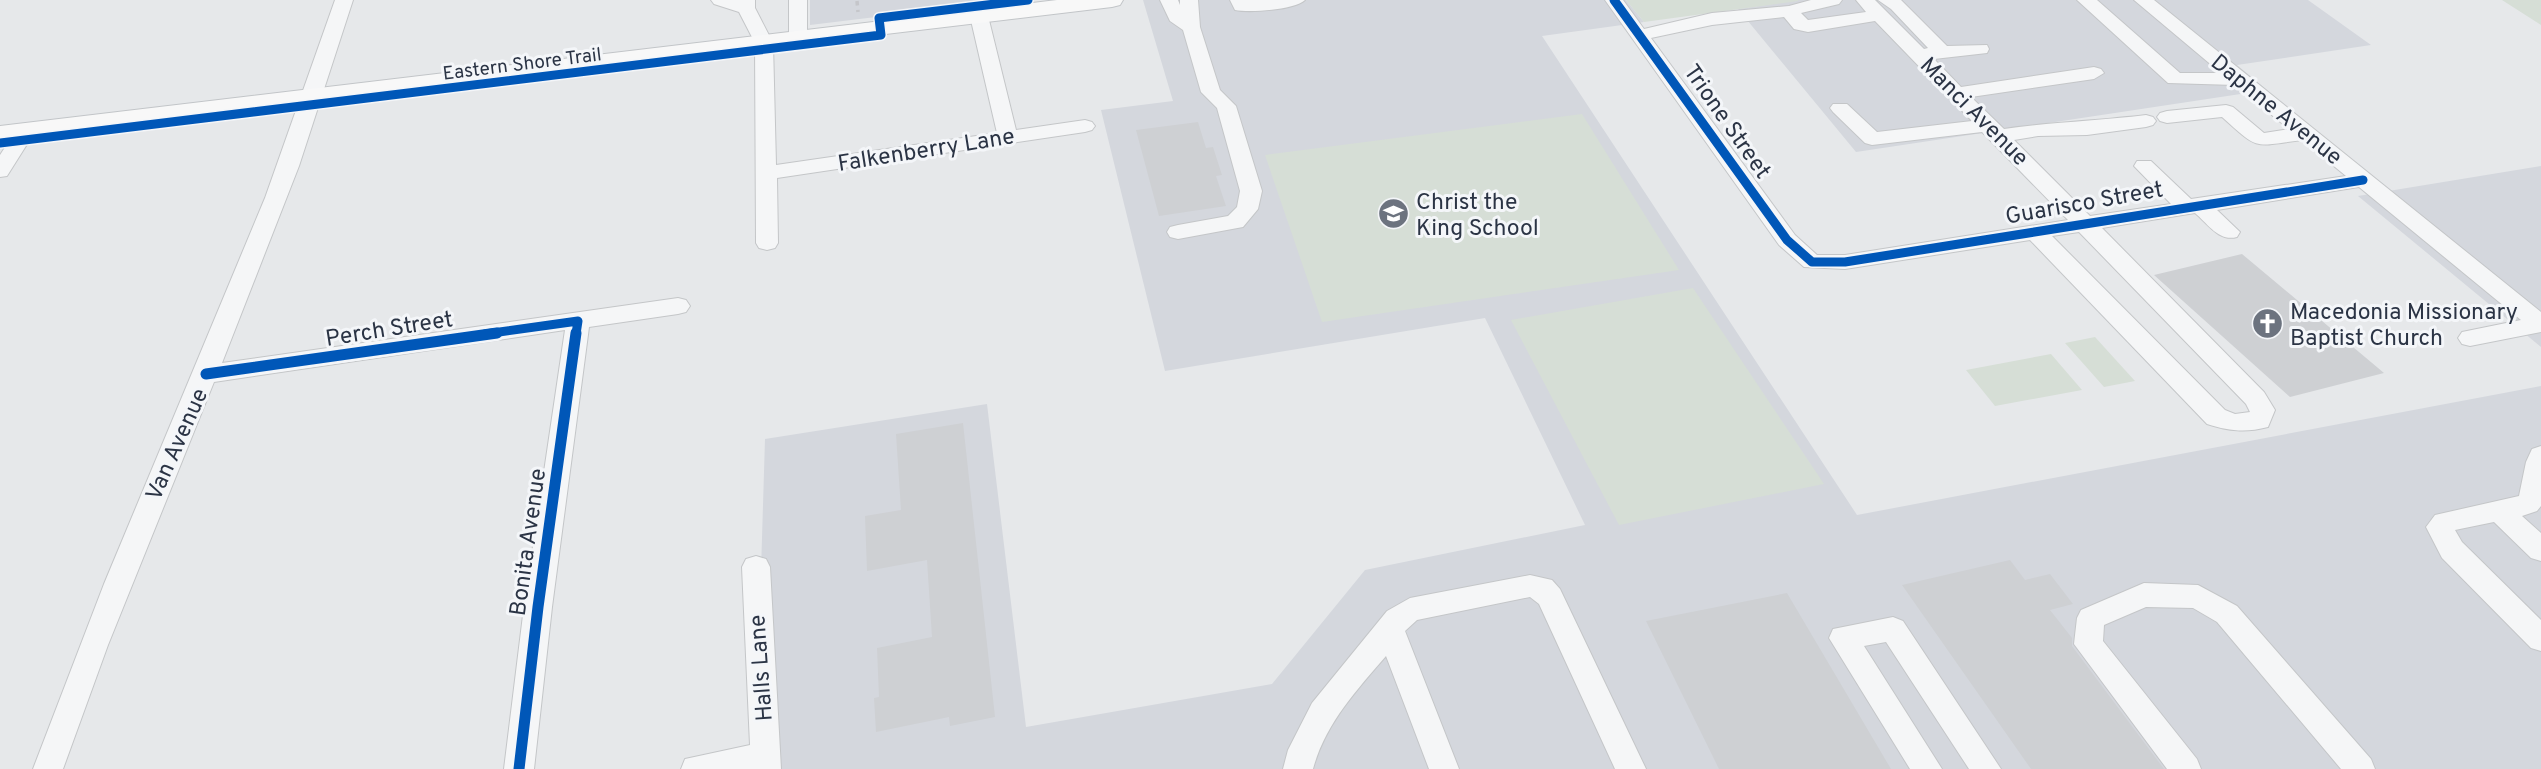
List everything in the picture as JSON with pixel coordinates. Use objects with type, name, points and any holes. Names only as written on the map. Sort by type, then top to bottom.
[{"type":"main road","points":[[0,133],[764,43],[880,22],[979,16],[1112,0]]},
{"type":"street","name":"Van Avenue","points":[[48,769],[158,482],[206,374],[295,148],[310,96],[344,0]]},
{"type":"street","points":[[720,0],[746,4],[764,43],[767,243]]},
{"type":"street","points":[[797,37],[798,0]]},
{"type":"street","points":[[1169,0],[1176,17],[1192,27]]},
{"type":"street","points":[[1178,232],[1235,222],[1247,209],[1251,191],[1226,106],[1211,92],[1192,27],[1189,0]]},
{"type":"street","points":[[1239,0],[1241,6],[1248,7],[1296,0]]},
{"type":"street","name":"Trione Street","points":[[1614,0],[1787,240],[1812,262]]},
{"type":"street","points":[[1640,35],[1712,19],[1789,11],[1833,0]]},
{"type":"street","points":[[2086,0],[2175,79],[2240,79]]},
{"type":"street","name":"Daphne Avenue","points":[[2143,0],[2541,324]]},
{"type":"street","points":[[1789,11],[1801,25],[1808,26],[1877,3],[1898,5],[1942,52]]},
{"type":"street","name":"Manci Avenue","points":[[1877,3],[1919,55],[2255,398],[2263,410],[2259,420],[2235,423],[2216,417],[2034,231]]},
{"type":"street","points":[[979,16],[1008,137]]},
{"type":"street","points":[[1919,55],[1980,49]]},
{"type":"street","points":[[1957,93],[2095,73]]},
{"type":"street","points":[[1840,108],[1872,139],[1994,131],[2087,130],[2146,121]]},
{"type":"street","points":[[2167,117],[2226,111],[2260,139],[2305,133]]},
{"type":"street","name":"Falkenberry Lane","points":[[766,173],[1085,126]]},
{"type":"street","points":[[0,171],[26,130]]},
{"type":"street","points":[[2144,166],[2229,232]]},
{"type":"street","name":"Guarisco Street","points":[[1812,262],[1844,262],[2083,222],[2363,180]]},
{"type":"street","name":"Perch Street","points":[[206,374],[678,306]]},
{"type":"street","name":"Bonita Avenue","points":[[519,769],[538,607],[578,321]]},
{"type":"street","points":[[2470,338],[2541,324]]},
{"type":"street","points":[[2541,456],[2536,469],[2536,495],[2528,505],[2444,522],[2439,527],[2452,550],[2541,639]]},
{"type":"street","points":[[2500,511],[2541,550]]},
{"type":"street","name":"Halls Lane","points":[[756,567],[766,763]]},
{"type":"street","points":[[1298,769],[1312,726],[1397,619],[1410,610],[1530,586],[1542,588],[1550,597],[1631,769]]},
{"type":"street","points":[[2186,769],[2088,644],[2091,618],[2144,595],[2198,597],[2227,614],[2360,769]]},
{"type":"street","points":[[1927,769],[1843,638],[1893,629],[1986,769]]},
{"type":"street","points":[[1390,630],[1444,769]]},
{"type":"street","points":[[696,769],[766,763]]},
{"type":"path","points":[[847,22],[880,22]]},
{"type":"shaded area","points":[[810,0],[1016,0],[810,25]]},
{"type":"shaded area","points":[[1143,0],[1626,0],[1644,22],[1542,36],[1857,515],[2541,386],[2541,769],[755,769],[765,439],[987,404],[1026,727],[1272,684],[1365,570],[1585,525],[1485,318],[1165,371],[1101,110],[1173,101]]},
{"type":"shaded area","points":[[1626,0],[1798,0],[1798,1],[1644,22]]},
{"type":"shaded area","points":[[1798,0],[2308,0],[2371,45],[2237,65],[2267,90],[1856,152],[1738,9]]},
{"type":"shaded area","points":[[2502,0],[2541,0],[2541,25]]},
{"type":"shaded area","points":[[1582,114],[1679,270],[1322,322],[1265,155]]},
{"type":"shaded area","points":[[2541,166],[2541,347],[2358,196]]},
{"type":"shaded area","points":[[1693,288],[1824,484],[1619,525],[1511,320]]},
{"type":"shaded area","points":[[2095,337],[2135,381],[2104,387],[2065,343]]},
{"type":"shaded area","points":[[2051,354],[2082,390],[1995,406],[1966,370]]},
{"type":"building","points":[[1198,122],[1206,148],[1213,147],[1222,175],[1216,176],[1226,206],[1159,216],[1136,130]]},
{"type":"building","name":"Macedonia Missionary Baptist Church","points":[[2242,254],[2384,373],[2290,397],[2154,275]]},
{"type":"building","points":[[963,423],[995,717],[950,726],[949,717],[876,732],[874,698],[879,697],[877,648],[932,637],[927,560],[867,571],[865,516],[901,510],[896,434]]},
{"type":"building","points":[[2010,560],[2025,580],[2050,574],[2073,604],[2050,610],[2072,638],[2072,646],[2164,769],[2031,769],[1902,585]]},
{"type":"building","points":[[1787,593],[1891,769],[1719,769],[1646,621]]},
{"type":"cycle path","name":"Eastern Shore Trail","points":[[0,143],[881,35],[879,18],[1028,0]]},
{"type":"cycle path","points":[[1614,0],[1787,240],[1812,262],[1845,262],[2363,180]]},
{"type":"cycle path","points":[[206,374],[578,321],[538,607],[519,769]]},
{"type":"place","name":"Christ the King School","points":[[1393,214]]},
{"type":"place","name":"Macedonia Missionary Baptist Church","points":[[2267,324]]}]
